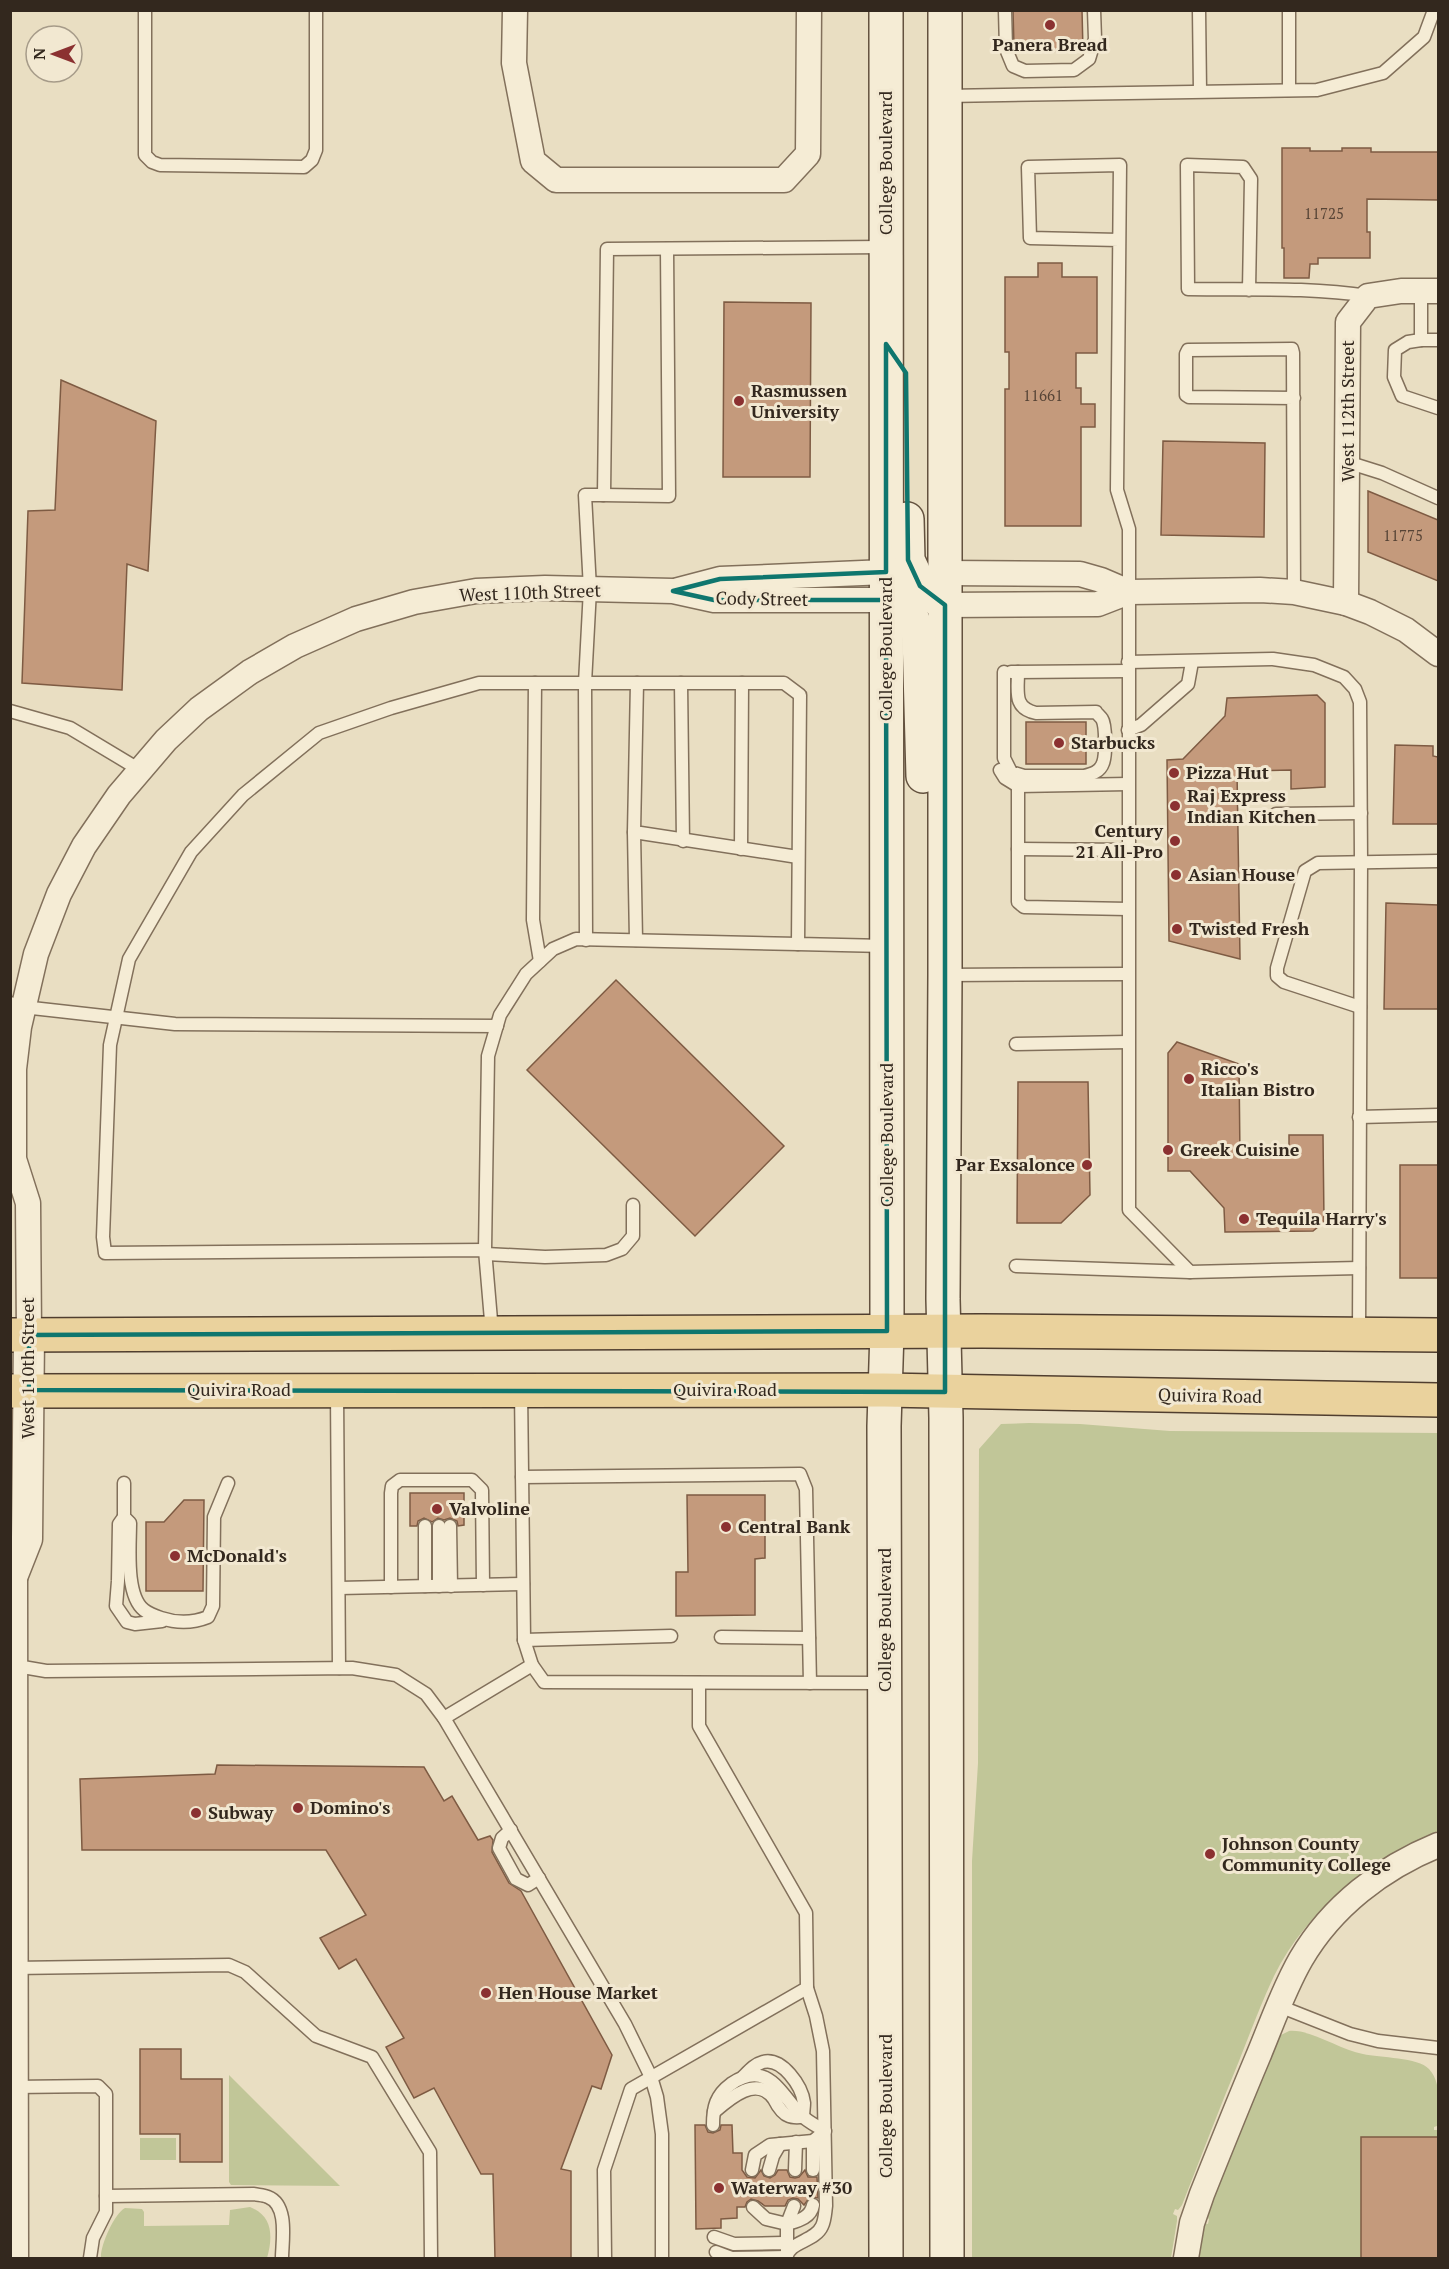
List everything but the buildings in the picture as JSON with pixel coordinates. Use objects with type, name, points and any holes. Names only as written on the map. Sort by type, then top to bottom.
[{"type":"main road","name":"College Boulevard","points":[[886,10],[887,1331],[884,1390],[886,2259]]},
{"type":"main road","points":[[945,10],[944,1331],[947,2259]]},
{"type":"main road","points":[[886,344],[906,373],[908,560],[920,586],[945,589]]},
{"type":"main road","points":[[886,586],[905,599],[919,636],[924,803],[945,835]]},
{"type":"main road","points":[[20,1335],[887,1331],[1438,1335]]},
{"type":"main road","name":"Quivira Road","points":[[20,1390],[884,1390],[1438,1400]]},
{"type":"street","points":[[515,10],[514,63],[533,161],[556,180],[784,180],[807,154],[809,10]]},
{"type":"street","points":[[1368,296],[1401,291],[1430,291]]},
{"type":"street","name":"West 112th Street","points":[[1346,603],[1348,322],[1368,296]]},
{"type":"street","points":[[945,589],[1080,574],[1129,592]]},
{"type":"street","name":"Cody Street","points":[[673,591],[720,579],[886,586]]},
{"type":"street","name":"West 110th Street","points":[[13,2259],[11,1574],[27,1539],[20,1390],[20,1335],[28,1203],[12,1155],[14,1069],[19,1027],[17,1005],[59,894],[84,846],[119,795],[166,740],[200,709],[250,672],[295,646],[356,619],[414,602],[476,591],[545,588],[673,591]]},
{"type":"street","points":[[945,589],[1098,604],[1129,592],[1260,590],[1294,592],[1346,603],[1370,612],[1406,630],[1438,654]]},
{"type":"street","points":[[1186,2259],[1192,2223],[1202,2194],[1279,2006],[1301,1959],[1323,1928],[1351,1897],[1382,1873],[1438,1845]]},
{"type":"lane","points":[[145,10],[145,155],[152,162],[160,165],[304,167],[312,160],[316,150],[316,10]]},
{"type":"lane","points":[[1005,10],[1006,49],[1013,66],[1025,70],[1074,70],[1089,59],[1095,39],[1094,10]]},
{"type":"lane","points":[[1199,10],[1200,91]]},
{"type":"lane","points":[[1289,10],[1289,90]]},
{"type":"lane","points":[[944,96],[1317,90],[1383,73],[1424,37],[1434,10]]},
{"type":"lane","points":[[1119,240],[1030,238],[1028,167],[1120,165],[1117,489],[1129,529],[1127,974],[1129,1210],[1190,1272]]},
{"type":"lane","points":[[1249,291],[1251,179],[1243,167],[1187,165],[1188,290],[1249,291],[1340,292],[1368,296]]},
{"type":"lane","points":[[603,495],[607,249],[886,247]]},
{"type":"lane","points":[[586,940],[585,683],[590,589],[585,495],[669,496],[667,249]]},
{"type":"lane","points":[[1421,340],[1430,291]]},
{"type":"lane","points":[[1438,340],[1408,342],[1395,350],[1394,377],[1402,396],[1438,408]]},
{"type":"lane","points":[[1294,398],[1189,397],[1186,395],[1186,354],[1188,350],[1292,349],[1294,398],[1294,592]]},
{"type":"lane","points":[[1347,462],[1382,473],[1438,498]]},
{"type":"lane","points":[[1128,784],[1018,781],[1005,778],[996,759],[996,679],[1004,672],[1273,659],[1314,665],[1344,677],[1355,689],[1360,702],[1361,813],[1359,1335]]},
{"type":"lane","points":[[1128,730],[1142,725],[1188,684],[1192,662]]},
{"type":"lane","points":[[1018,672],[1018,697],[1021,706],[1027,711],[1036,713],[1096,712],[1102,718],[1105,726],[1103,763],[1093,774],[1018,781]]},
{"type":"lane","points":[[535,683],[533,920],[540,961]]},
{"type":"lane","points":[[636,940],[634,832],[637,683]]},
{"type":"lane","points":[[681,683],[683,841]]},
{"type":"lane","points":[[741,849],[742,683]]},
{"type":"lane","points":[[633,1205],[633,1236],[622,1249],[606,1255],[545,1257],[486,1252],[105,1253],[103,1237],[110,1045],[129,959],[191,852],[243,795],[319,733],[391,708],[479,684],[784,683],[800,695],[798,944]]},
{"type":"lane","points":[[10,711],[70,728],[140,770]]},
{"type":"lane","points":[[1018,781],[1018,902],[1024,907],[1128,909]]},
{"type":"lane","points":[[1276,814],[1361,813]]},
{"type":"lane","points":[[634,832],[798,857]]},
{"type":"lane","points":[[1018,849],[1128,850]]},
{"type":"lane","points":[[1360,1007],[1279,979],[1277,973],[1305,871],[1318,863],[1438,861]]},
{"type":"lane","points":[[492,1333],[486,1252],[488,1056],[500,1015],[526,974],[553,949],[576,939],[886,946]]},
{"type":"lane","points":[[945,975],[1127,974]]},
{"type":"lane","points":[[17,1005],[175,1024],[497,1026]]},
{"type":"lane","points":[[1016,1044],[1128,1042]]},
{"type":"lane","points":[[1359,1117],[1438,1115]]},
{"type":"lane","points":[[1016,1266],[1190,1272],[1359,1268]]},
{"type":"lane","points":[[337,1390],[339,1668]]},
{"type":"lane","points":[[521,1390],[524,1640],[532,1665],[544,1682],[885,1683]]},
{"type":"lane","points":[[522,1477],[800,1474],[806,1489],[810,1683]]},
{"type":"lane","points":[[391,1587],[392,1486],[400,1480],[472,1480],[482,1490],[483,1585]]},
{"type":"lane","points":[[425,1480],[425,1493]]},
{"type":"lane","points":[[444,1480],[444,1493]]},
{"type":"lane","points":[[124,1484],[124,1517],[119,1524],[116,1606],[127,1622],[135,1624],[196,1621],[208,1617],[213,1606],[214,1517],[228,1484]]},
{"type":"lane","points":[[124,1517],[130,1523],[131,1580],[138,1604],[151,1614],[170,1621]]},
{"type":"lane","points":[[425,1526],[425,1586]]},
{"type":"lane","points":[[444,1526],[445,1586]]},
{"type":"lane","points":[[339,1587],[523,1584]]},
{"type":"lane","points":[[524,1640],[671,1636]]},
{"type":"lane","points":[[721,1637],[809,1638]]},
{"type":"lane","points":[[11,1665],[46,1671],[339,1668],[396,1675],[426,1694],[444,1718],[626,2024],[651,2077],[657,2097],[662,2134],[662,2259]]},
{"type":"lane","points":[[444,1718],[532,1665]]},
{"type":"lane","points":[[699,1683],[699,1726],[806,1913],[807,1988],[816,2016],[823,2051],[826,2206],[823,2225],[817,2234],[786,2254],[732,2258],[717,2255],[714,2233],[734,2244],[783,2243],[786,2254]]},
{"type":"lane","points":[[511,1830],[502,1838],[499,1848],[516,1879],[528,1885],[539,1878]]},
{"type":"lane","points":[[12,1960],[229,1965],[245,1972],[316,2036],[372,2057],[430,2152],[430,2259]]},
{"type":"lane","points":[[605,2259],[604,2170],[631,2089],[807,1988]]},
{"type":"lane","points":[[1279,2006],[1350,2034],[1378,2041],[1438,2048]]},
{"type":"lane","points":[[785,2105],[769,2093],[750,2089],[738,2092],[714,2119],[716,2099],[720,2094],[765,2061],[776,2062],[786,2071],[800,2091],[804,2103],[803,2117]]},
{"type":"lane","points":[[742,2077],[754,2076],[776,2084],[788,2116],[803,2117],[825,2131]]},
{"type":"lane","points":[[13,2087],[98,2086],[106,2094],[106,2212],[93,2238],[90,2259]]},
{"type":"lane","points":[[752,2170],[755,2155],[771,2145],[813,2141],[825,2131]]},
{"type":"lane","points":[[813,2141],[813,2170]]},
{"type":"lane","points":[[795,2170],[796,2142]]},
{"type":"lane","points":[[770,2170],[773,2156],[780,2144]]},
{"type":"lane","points":[[106,2196],[254,2194],[270,2197],[282,2215],[282,2259]]},
{"type":"lane","points":[[753,2206],[758,2213],[782,2223],[803,2218],[812,2211],[813,2205]]},
{"type":"lane","points":[[770,2206],[782,2223],[786,2254]]},
{"type":"lane","points":[[782,2223],[794,2206]]},
{"type":"highlighted area","points":[[886,344],[906,373],[908,560],[920,586],[945,605],[945,1392],[29,1390],[29,1335],[887,1331],[886,600],[714,600],[673,591],[720,579],[886,572]]},
{"type":"green space","name":"Johnson County Community College","points":[[1001,1424],[1080,1424],[1170,1431],[1438,1433],[1438,1831],[1389,1856],[1343,1889],[1304,1929],[1288,1952],[1260,2008],[1182,2205],[1178,2210],[1175,2209],[1173,2214],[1177,2216],[1177,2221],[1171,2258],[972,2258],[972,1861],[978,1763],[979,1449]]},
{"type":"green space","points":[[1289,2031],[1307,2033],[1354,2052],[1408,2060],[1424,2065],[1433,2075],[1438,2087],[1438,2122],[1434,2130],[1438,2130],[1438,2137],[1361,2137],[1361,2258],[1196,2258],[1204,2223],[1208,2224],[1209,2219],[1206,2213],[1279,2036]]},
{"type":"green space","points":[[229,2075],[340,2186],[231,2185],[229,2182]]},
{"type":"green space","points":[[140,2138],[176,2138],[176,2160],[140,2160]]},
{"type":"green space","points":[[250,2207],[263,2216],[269,2228],[270,2242],[267,2258],[101,2258],[108,2231],[116,2217],[125,2208],[142,2209],[144,2226],[229,2225],[230,2210]]},
{"type":"place","name":"Panera Bread","points":[[1050,25]]},
{"type":"place","name":"Rasmussen University","points":[[739,401]]},
{"type":"place","name":"Starbucks","points":[[1059,743]]},
{"type":"place","name":"Pizza Hut","points":[[1174,773]]},
{"type":"place","name":"Raj Express Indian Kitchen","points":[[1175,806]]},
{"type":"place","name":"Century 21 All-Pro","points":[[1175,841]]},
{"type":"place","name":"Asian House","points":[[1176,875]]},
{"type":"place","name":"Twisted Fresh","points":[[1177,929]]},
{"type":"place","name":"Ricco's Italian Bistro","points":[[1189,1079]]},
{"type":"place","name":"Greek Cuisine","points":[[1168,1150]]},
{"type":"place","name":"Par Exsalonce","points":[[1087,1165]]},
{"type":"place","name":"Tequila Harry's","points":[[1244,1219]]},
{"type":"place","name":"Valvoline","points":[[437,1509]]},
{"type":"place","name":"Central Bank","points":[[726,1527]]},
{"type":"place","name":"McDonald's","points":[[175,1556]]},
{"type":"place","name":"Domino's","points":[[298,1808]]},
{"type":"place","name":"Subway","points":[[196,1813]]},
{"type":"place","name":"Johnson County Community College","points":[[1210,1854]]},
{"type":"place","name":"Hen House Market","points":[[486,1993]]},
{"type":"place","name":"Waterway #30","points":[[719,2188]]}]
